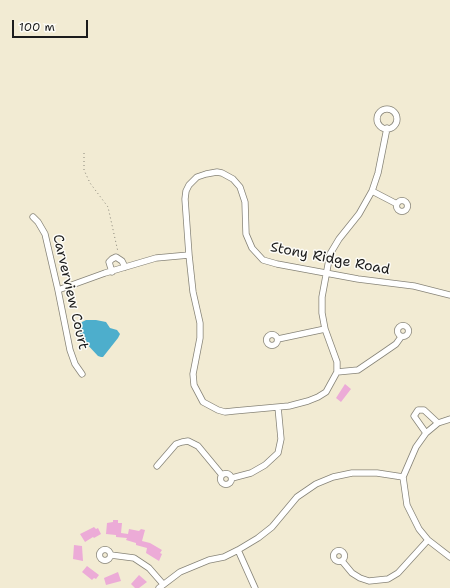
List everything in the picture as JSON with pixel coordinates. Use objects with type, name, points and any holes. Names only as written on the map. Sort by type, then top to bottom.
[{"type":"street","points":[[387,128],[378,173],[372,191],[359,214],[330,254],[322,298],[322,313],[325,329],[335,354],[337,372],[358,370],[396,344],[401,336]]},
{"type":"street","name":"Stony Ridge Road","points":[[337,372],[326,392],[318,397],[289,406],[225,412],[213,408],[203,402],[194,385],[193,374],[200,338],[200,323],[193,292],[185,199],[186,191],[189,185],[197,177],[217,172],[233,179],[240,187],[245,202],[246,234],[252,248],[263,260],[277,264],[384,283],[414,286],[450,295]]},
{"type":"street","points":[[372,191],[397,204]]},
{"type":"street","name":"Carverview Court","points":[[33,217],[38,222],[45,234],[70,350],[75,364],[82,374]]},
{"type":"street","points":[[58,290],[156,258],[189,255]]},
{"type":"street","points":[[112,272],[109,262],[116,257],[122,261],[125,267]]},
{"type":"street","points":[[278,339],[325,329]]},
{"type":"street","points":[[232,478],[251,472],[265,465],[278,453],[281,440],[278,406]]},
{"type":"street","points":[[426,433],[414,416],[418,410],[424,410],[438,423]]},
{"type":"street","points":[[450,419],[438,423],[426,433],[416,447],[403,477],[407,505],[419,529],[428,540],[450,557]]},
{"type":"street","points":[[157,466],[176,444],[188,441],[198,446],[222,475]]},
{"type":"street","points":[[222,475],[225,473],[229,474],[232,478]]},
{"type":"street","points":[[111,555],[134,558],[149,568],[161,586],[180,572],[209,560],[224,557],[238,550],[272,527],[298,497],[316,484],[333,477],[352,473],[403,477]]},
{"type":"street","points":[[222,475],[220,480],[224,484],[230,484],[232,478]]},
{"type":"street","points":[[342,561],[352,573],[360,578],[369,581],[388,579],[398,573],[428,540]]},
{"type":"street","points":[[238,550],[255,588]]},
{"type":"path","points":[[84,153],[84,170],[90,183],[108,207],[119,258]]},
{"type":"water","points":[[86,320],[106,322],[110,328],[117,330],[120,334],[103,357],[98,356],[84,341],[77,328],[78,324]]},
{"type":"building","points":[[345,384],[351,389],[341,402],[336,398]]},
{"type":"building","points":[[113,520],[118,520],[118,523],[122,523],[121,533],[128,534],[129,529],[139,531],[141,529],[145,530],[142,541],[150,543],[162,550],[159,561],[146,553],[147,548],[126,540],[127,538],[106,534],[107,523],[113,522]]},
{"type":"building","points":[[94,527],[96,529],[98,528],[101,534],[85,542],[80,534]]},
{"type":"building","points":[[74,545],[82,546],[83,561],[73,559]]},
{"type":"building","points":[[87,566],[99,575],[96,579],[94,578],[92,580],[82,572]]},
{"type":"building","points":[[118,572],[121,581],[106,585],[104,578]]},
{"type":"building","points":[[139,575],[147,582],[139,588],[135,588],[131,584]]}]
